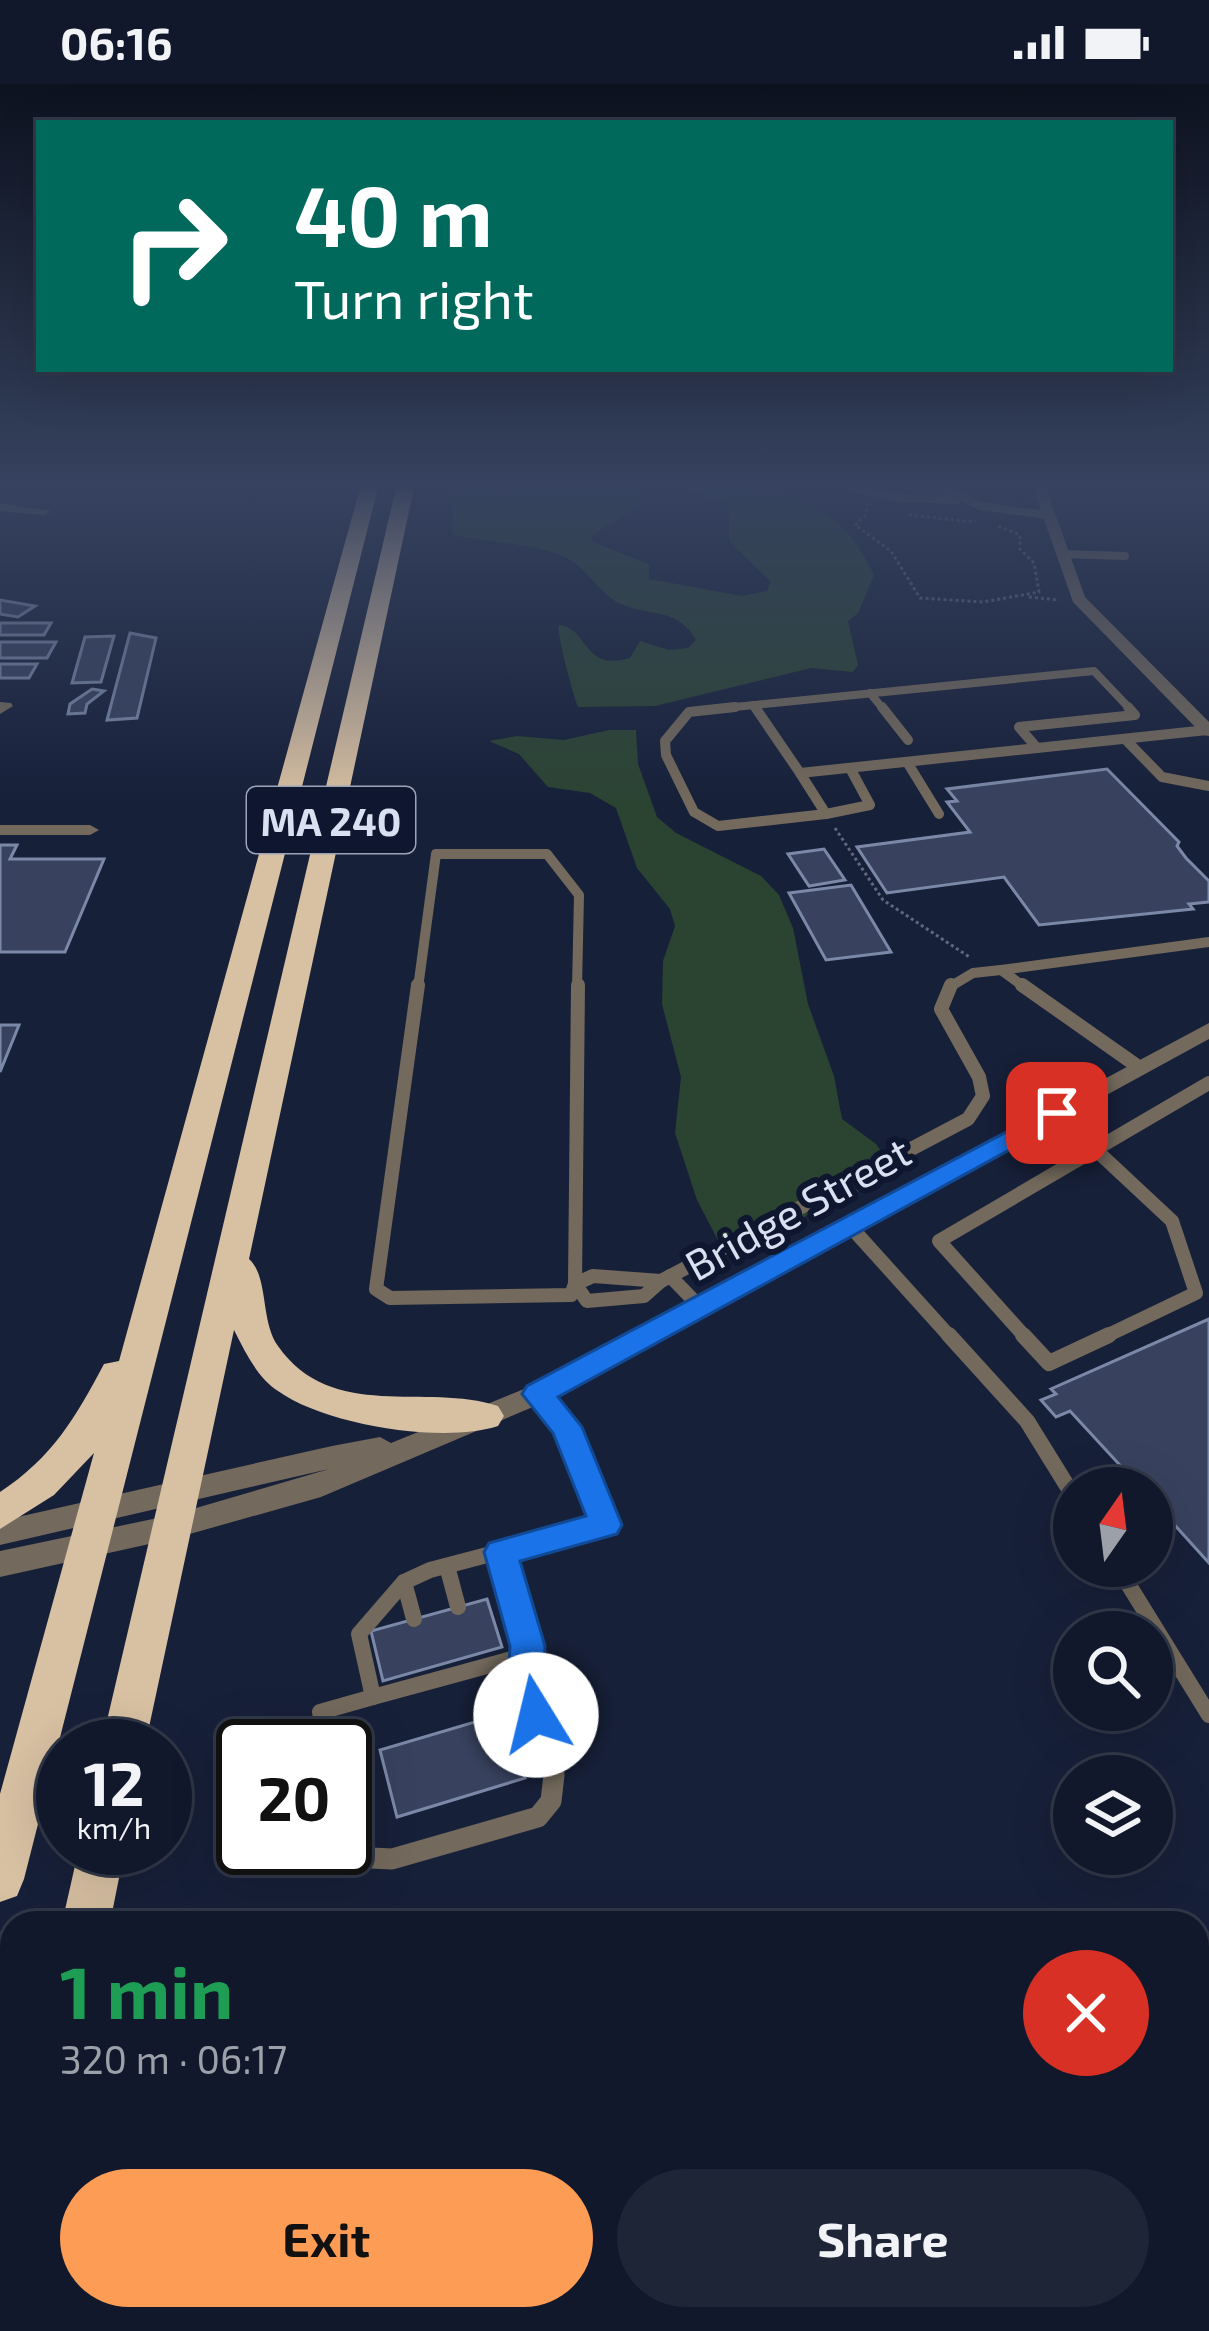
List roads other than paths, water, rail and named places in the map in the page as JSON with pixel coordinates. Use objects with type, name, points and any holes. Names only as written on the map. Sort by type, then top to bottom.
[{"type":"highway","name":"MA 240","points":[[0,1880],[341,593]]},
{"type":"highway","name":"MA 240","points":[[129,1719],[382,593]]},
{"type":"highway","points":[[0,1513],[50,1477],[92,1432],[174,1227]]},
{"type":"highway","points":[[238,1238],[249,1324],[262,1352],[287,1378],[328,1401],[355,1408],[485,1416]]},
{"type":"highway","points":[[89,1911],[96,1875]]},
{"type":"street","points":[[1076,593],[1208,731]]},
{"type":"street","points":[[0,830],[89,830]]},
{"type":"street","name":"Bridge Street","points":[[0,1564],[94,1532],[175,1512],[321,1486],[538,1394],[1209,1030]]},
{"type":"street","name":"Bridge Street","points":[[0,1533],[94,1532]]},
{"type":"lane","points":[[850,768],[870,806],[718,826],[694,812],[665,741],[689,712],[1094,671],[1135,715],[1019,727],[1037,748]]},
{"type":"lane","points":[[870,693],[908,740]]},
{"type":"lane","points":[[753,705],[826,814]]},
{"type":"lane","points":[[800,773],[1208,731]]},
{"type":"lane","points":[[1125,739],[1162,777],[1209,786]]},
{"type":"lane","points":[[907,762],[939,814]]},
{"type":"lane","points":[[574,1284],[571,1295],[390,1298],[376,1289],[436,854],[547,854],[579,895],[574,1284],[587,1300],[644,1296],[666,1279],[968,1119],[982,1096],[979,1077],[941,1009],[949,986],[981,972],[1209,942]]},
{"type":"lane","points":[[1001,970],[1140,1068]]},
{"type":"lane","points":[[1096,1150],[1172,1221],[1196,1293],[1048,1363],[939,1240],[1209,1083]]},
{"type":"lane","points":[[850,1226],[1027,1421],[1055,1467]]},
{"type":"lane","points":[[574,1284],[593,1276],[666,1279],[701,1308]]},
{"type":"lane","points":[[373,1697],[359,1634],[404,1582],[447,1566],[606,1525],[566,1427],[538,1394]]},
{"type":"lane","points":[[372,1858],[392,1858],[538,1817],[551,1801],[556,1782],[526,1681],[527,1655],[500,1552]]},
{"type":"lane","points":[[447,1566],[458,1607]]},
{"type":"lane","points":[[404,1582],[414,1619]]},
{"type":"lane","points":[[1130,1587],[1209,1715]]},
{"type":"lane","points":[[321,1719],[320,1712],[428,1675],[474,1662],[527,1655]]}]
